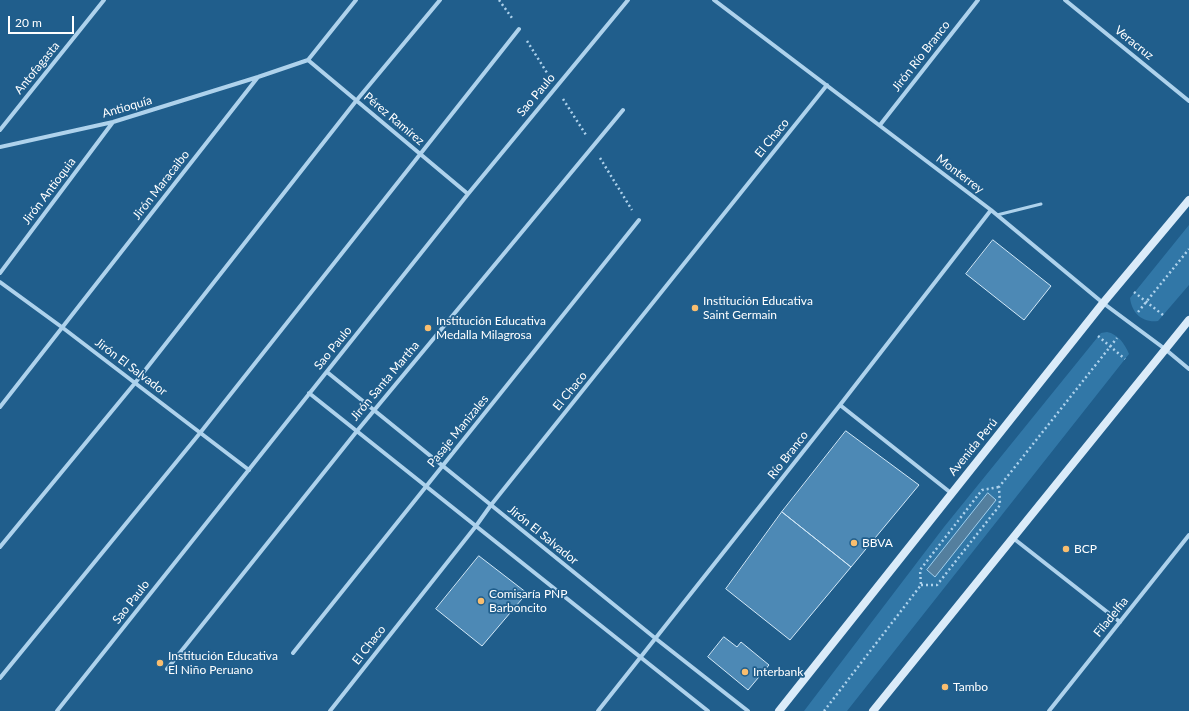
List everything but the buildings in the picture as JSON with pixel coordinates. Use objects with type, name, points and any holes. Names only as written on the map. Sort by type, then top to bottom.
[{"type":"main road","name":"Avenida Perú","points":[[778,711],[1103,303],[1189,200]]},
{"type":"main road","points":[[873,711],[1189,320]]},
{"type":"street","name":"Antofagasta","points":[[0,130],[104,0]]},
{"type":"street","points":[[258,77],[308,60],[356,0]]},
{"type":"street","points":[[0,547],[135,383],[356,102],[440,0]]},
{"type":"street","name":"Sao Paulo","points":[[57,711],[468,194],[628,0]]},
{"type":"street","name":"Monterrey","points":[[714,0],[991,210],[1103,303],[1165,349],[1189,369]]},
{"type":"street","name":"Jirón Río Branco","points":[[880,125],[978,0]]},
{"type":"street","name":"Veracruz","points":[[1067,0],[1189,101]]},
{"type":"street","points":[[0,678],[200,433],[519,29]]},
{"type":"street","name":"Pérez Ramírez","points":[[308,60],[356,102],[468,194]]},
{"type":"street","name":"Antioquía","points":[[0,147],[113,122],[258,77]]},
{"type":"street","name":"Jirón Maracaibo","points":[[0,408],[258,77]]},
{"type":"street","name":"El Chaco","points":[[330,711],[491,505],[828,85]]},
{"type":"street","name":"Jirón Santa Martha","points":[[167,669],[357,431],[623,110]]},
{"type":"street","name":"Jirón Antioquia","points":[[0,273],[113,122]]},
{"type":"street","name":"Río Branco","points":[[598,711],[840,405],[991,210]]},
{"type":"street","name":"Pasaje Manizales","points":[[293,653],[639,220]]},
{"type":"street","name":"Jirón El Salvador","points":[[0,282],[63,328],[249,470]]},
{"type":"street","name":"Jirón El Salvador","points":[[327,372],[655,638],[748,711]]},
{"type":"street","points":[[309,393],[708,711]]},
{"type":"street","points":[[840,405],[951,493]]},
{"type":"street","name":"Filadelfia","points":[[1048,711],[1189,535]]},
{"type":"street","points":[[1013,538],[1120,622]]},
{"type":"lane","points":[[997,215],[1041,204]]},
{"type":"path","points":[[499,0],[556,87],[639,220]]},
{"type":"path","points":[[1137,314],[1189,249]]},
{"type":"path","points":[[1134,292],[1163,315]]},
{"type":"path","points":[[1098,336],[1125,359]]},
{"type":"path","points":[[824,711],[921,585],[920,570],[982,490],[999,487],[1117,338]]},
{"type":"path","points":[[921,585],[937,585],[1000,505],[999,487]]},
{"type":"shaded area","points":[[1189,225],[1189,285],[1158,321],[1143,319],[1133,308],[1130,298]]},
{"type":"shaded area","points":[[1107,332],[1115,335],[1121,340],[1129,354],[847,711],[804,711],[944,527],[1101,333]]},
{"type":"shaded area","points":[[988,493],[996,500],[935,577],[927,570]]},
{"type":"place","name":"Institución Educativa Saint Germain","points":[[695,308]]},
{"type":"place","name":"Institución Educativa Medalla Milagrosa","points":[[428,328]]},
{"type":"place","name":"BBVA","points":[[854,543]]},
{"type":"place","name":"BCP","points":[[1066,549]]},
{"type":"place","name":"Comisaría PNP Barboncito","points":[[481,601]]},
{"type":"place","name":"Institución Educativa El Niño Peruano","points":[[160,663]]},
{"type":"place","name":"Interbank","points":[[745,672]]},
{"type":"place","name":"Tambo","points":[[945,687]]}]
